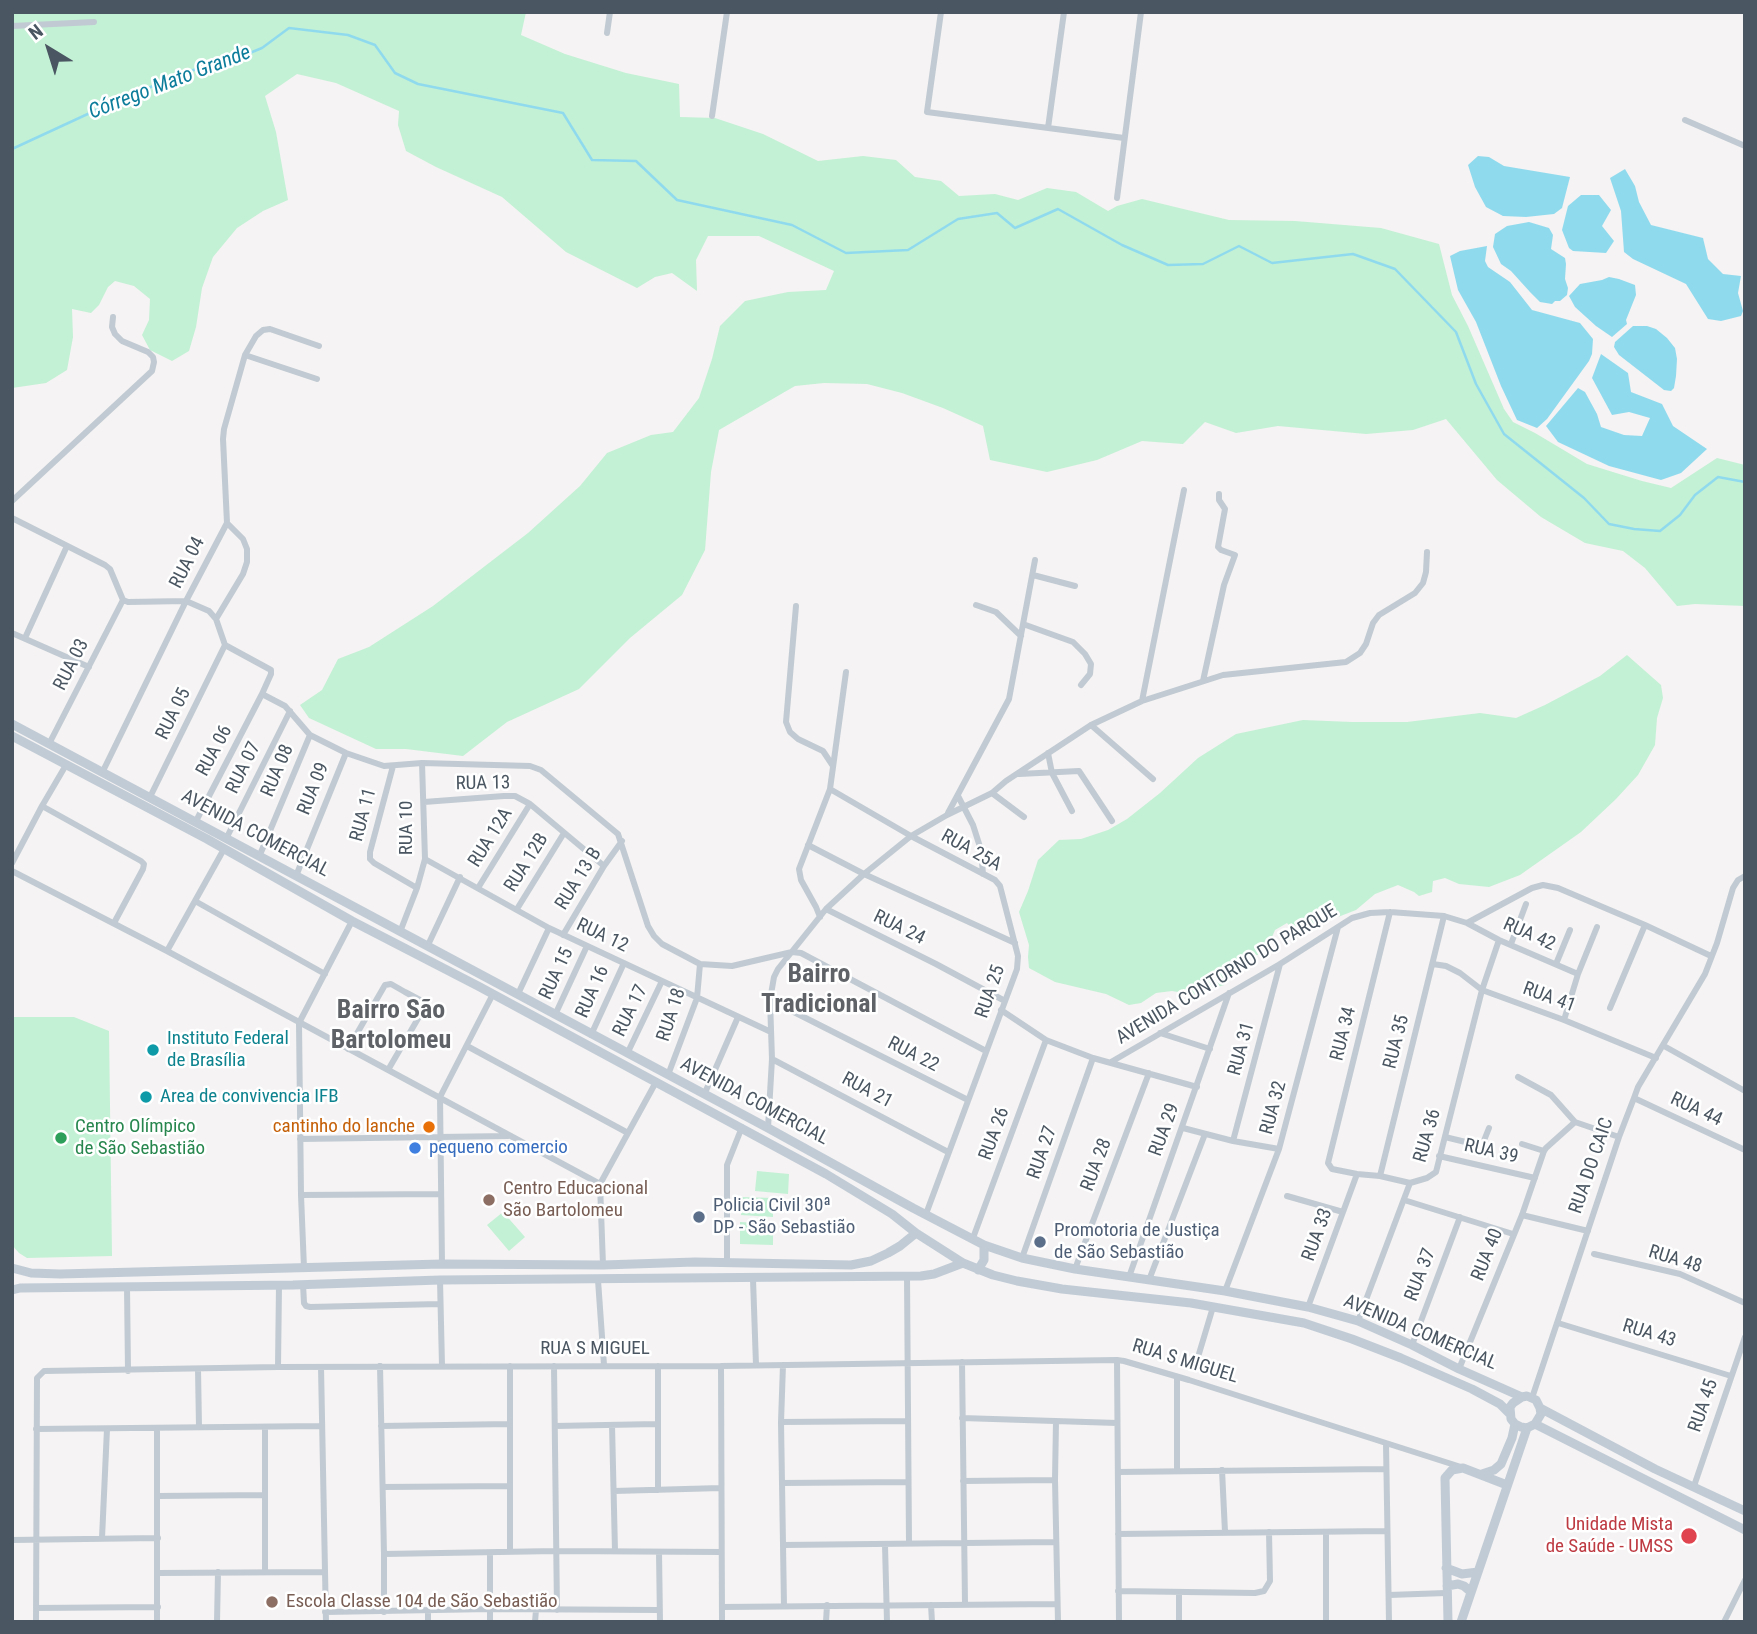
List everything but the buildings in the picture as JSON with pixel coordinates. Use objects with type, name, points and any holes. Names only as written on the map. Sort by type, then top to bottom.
[{"type":"street","points":[[607,33],[610,12]]},
{"type":"street","points":[[712,116],[727,12]]},
{"type":"street","points":[[941,12],[927,112],[1124,138]]},
{"type":"street","points":[[1048,128],[1064,12]]},
{"type":"street","points":[[1117,198],[1141,12]]},
{"type":"street","points":[[12,26],[94,22]]},
{"type":"street","points":[[1685,121],[1745,146]]},
{"type":"street","points":[[12,501],[152,371],[153,357],[148,352],[122,341],[112,327],[113,317]]},
{"type":"street","points":[[317,379],[244,355],[256,336],[263,330],[270,329],[319,346]]},
{"type":"street","name":"RUA 04","points":[[103,771],[227,523],[224,429],[244,355]]},
{"type":"street","points":[[1142,701],[1184,490]]},
{"type":"street","points":[[1203,681],[1224,585],[1235,555],[1218,547],[1225,509],[1219,500],[1219,494]]},
{"type":"street","points":[[12,519],[106,565],[123,600],[186,601],[209,611],[216,619],[225,645],[271,670],[262,694],[290,710],[310,735],[346,753],[384,766],[422,763],[530,765],[541,770],[618,834],[648,926],[662,944],[700,964],[732,966],[792,952],[801,953],[986,1051]]},
{"type":"street","points":[[216,619],[243,574],[247,562],[247,549],[243,539],[227,523]]},
{"type":"street","points":[[25,638],[67,546]]},
{"type":"street","points":[[768,1128],[772,1059],[770,1000],[774,976],[826,909],[864,874],[911,836],[992,793],[1091,725],[1142,701],[1223,675],[1346,662],[1360,653],[1373,623],[1380,615],[1415,593],[1423,583],[1427,552]]},
{"type":"street","points":[[947,815],[1009,699],[1035,560]]},
{"type":"street","points":[[1032,575],[1075,586]]},
{"type":"street","name":"RUA 03","points":[[49,744],[123,600]]},
{"type":"street","points":[[976,605],[996,612],[1021,636]]},
{"type":"street","points":[[796,606],[786,722],[790,732],[823,751],[833,766]]},
{"type":"street","points":[[1023,624],[1073,642],[1085,654],[1091,664],[1090,674],[1081,685]]},
{"type":"street","points":[[12,633],[89,667]]},
{"type":"street","name":"RUA 05","points":[[150,797],[225,645]]},
{"type":"street","points":[[820,917],[801,880],[800,864],[830,789],[846,672]]},
{"type":"street","name":"RUA 06","points":[[195,823],[262,694]]},
{"type":"street","name":"RUA 07","points":[[167,951],[225,844],[290,710]]},
{"type":"street","name":"AVENIDA COMERCIAL","points":[[12,724],[150,797],[195,823],[209,835]]},
{"type":"street","points":[[1091,725],[1153,779]]},
{"type":"street","name":"RUA 08","points":[[259,857],[310,735]]},
{"type":"street","name":"AVENIDA COMERCIAL","points":[[12,736],[209,835],[352,921],[741,1127],[826,1174],[978,1270],[1017,1282],[1191,1303],[1304,1323],[1352,1339],[1472,1389],[1500,1404],[1509,1413]]},
{"type":"street","name":"RUA 09","points":[[296,876],[346,753]]},
{"type":"street","points":[[1048,753],[1052,773],[1072,811]]},
{"type":"street","name":"RUA 10","points":[[400,932],[425,859],[422,763]]},
{"type":"street","points":[[12,863],[66,765]]},
{"type":"street","name":"RUA 11","points":[[393,766],[370,859],[417,888]]},
{"type":"street","points":[[1017,774],[1079,771],[1112,821]]},
{"type":"street","points":[[830,789],[911,836]]},
{"type":"street","points":[[992,793],[1024,817]]},
{"type":"street","name":"RUA 13","points":[[424,802],[515,796],[530,804],[604,866]]},
{"type":"street","points":[[958,796],[965,806],[981,849],[983,874]]},
{"type":"street","name":"RUA 12A","points":[[478,888],[530,804]]},
{"type":"street","points":[[42,806],[144,864],[114,923]]},
{"type":"street","name":"RUA 12B","points":[[517,909],[564,833]]},
{"type":"street","name":"RUA 25A","points":[[911,836],[995,880],[1000,886],[1015,943]]},
{"type":"street","name":"RUA 13 B","points":[[564,935],[604,866],[622,841]]},
{"type":"street","name":"RUA 25","points":[[808,845],[864,874],[1015,943],[1017,969],[926,1214]]},
{"type":"street","name":"AVENIDA COMERCIAL","points":[[244,854],[259,857],[428,945],[984,1245],[1023,1258],[1075,1269],[1308,1307],[1358,1321],[1521,1397]]},
{"type":"street","name":"RUA 12","points":[[425,859],[549,928],[771,1032]]},
{"type":"street","points":[[12,871],[167,951],[600,1184]]},
{"type":"street","points":[[1467,923],[1532,888],[1558,888],[1712,957],[1733,888],[1738,880],[1745,876]]},
{"type":"street","points":[[428,945],[460,877]]},
{"type":"street","points":[[195,901],[325,974]]},
{"type":"street","points":[[1511,944],[1526,904]]},
{"type":"street","name":"RUA 24","points":[[826,909],[1005,1001]]},
{"type":"street","name":"AVENIDA CONTORNO DO PARQUE","points":[[1111,1062],[1280,964],[1352,918],[1370,912],[1390,912],[1444,916],[1467,923]]},
{"type":"street","name":"RUA 34","points":[[1357,1174],[1332,1169],[1328,1163],[1390,912]]},
{"type":"street","name":"RUA 35","points":[[1380,1176],[1444,916]]},
{"type":"street","points":[[303,1268],[299,1023],[352,921]]},
{"type":"street","name":"RUA 42","points":[[1467,923],[1578,974]]},
{"type":"street","points":[[1610,1008],[1645,925]]},
{"type":"street","name":"RUA 32","points":[[1224,1292],[1279,1149],[1338,927]]},
{"type":"street","points":[[519,994],[549,928]]},
{"type":"street","points":[[1564,1020],[1578,974],[1597,928]]},
{"type":"street","points":[[1556,964],[1570,930]]},
{"type":"street","name":"RUA 36","points":[[1358,1321],[1410,1183],[1432,1176],[1436,1172],[1482,990],[1499,940]]},
{"type":"street","name":"RUA 15","points":[[555,1015],[587,946]]},
{"type":"street","name":"RUA DO CAIC","points":[[1532,1398],[1634,1098],[1705,974],[1712,957]]},
{"type":"street","name":"RUA 16","points":[[591,1035],[624,963]]},
{"type":"street","name":"RUA 18","points":[[668,1075],[697,998],[700,964]]},
{"type":"street","name":"RUA 31","points":[[1233,1141],[1280,964]]},
{"type":"street","name":"RUA 41","points":[[1433,964],[1446,966],[1460,973],[1482,990],[1656,1058]]},
{"type":"street","points":[[478,986],[483,975]]},
{"type":"street","name":"RUA 17","points":[[627,1054],[662,981]]},
{"type":"street","points":[[348,1049],[386,985],[391,984],[420,1000],[423,1010],[388,1070]]},
{"type":"street","name":"RUA 29","points":[[1129,1277],[1229,993]]},
{"type":"street","points":[[442,1264],[440,1097],[493,994]]},
{"type":"street","name":"RUA 22","points":[[770,1000],[968,1100]]},
{"type":"street","points":[[531,1014],[536,1004]]},
{"type":"street","points":[[1001,1010],[1046,1040],[1093,1058],[1197,1087]]},
{"type":"street","points":[[704,1095],[738,1017]]},
{"type":"street","points":[[1160,1033],[1210,1049]]},
{"type":"street","name":"RUA 26","points":[[973,1238],[1046,1040]]},
{"type":"street","points":[[467,1046],[628,1133]]},
{"type":"street","points":[[1664,1046],[1745,1091]]},
{"type":"street","name":"RUA 27","points":[[1023,1258],[1093,1058]]},
{"type":"street","name":"RUA 21","points":[[772,1059],[948,1152]]},
{"type":"street","name":"RUA 28","points":[[1075,1269],[1149,1073]]},
{"type":"street","points":[[1518,1077],[1551,1095],[1575,1122],[1619,1137]]},
{"type":"street","points":[[603,1265],[600,1184],[656,1082]]},
{"type":"street","points":[[687,1098],[691,1088]]},
{"type":"street","name":"RUA 44","points":[[1634,1098],[1745,1150]]},
{"type":"street","points":[[717,1114],[723,1104]]},
{"type":"street","name":"RUA 40","points":[[1459,1369],[1522,1215],[1544,1151],[1575,1122]]},
{"type":"street","points":[[727,1262],[727,1165],[741,1127]]},
{"type":"street","points":[[1183,1128],[1279,1149]]},
{"type":"street","points":[[1445,1137],[1480,1145],[1489,1128]]},
{"type":"street","points":[[1149,1280],[1205,1134]]},
{"type":"street","points":[[300,1139],[512,1136]]},
{"type":"street","points":[[1522,1144],[1544,1151]]},
{"type":"street","name":"RUA 39","points":[[1439,1156],[1535,1178]]},
{"type":"street","points":[[1357,1174],[1410,1183]]},
{"type":"street","name":"RUA 33","points":[[1308,1307],[1357,1174]]},
{"type":"street","points":[[301,1195],[440,1194]]},
{"type":"street","points":[[1287,1196],[1343,1212]]},
{"type":"street","points":[[1404,1200],[1513,1234]]},
{"type":"street","points":[[901,1221],[903,1215],[913,1208]]},
{"type":"street","points":[[1522,1215],[1588,1231]]},
{"type":"street","name":"RUA 37","points":[[1412,1345],[1460,1217]]},
{"type":"street","points":[[12,1268],[31,1273],[60,1274],[442,1264],[603,1265],[727,1262],[851,1265],[871,1261],[888,1253],[916,1233]]},
{"type":"street","points":[[978,1270],[984,1260],[984,1245]]},
{"type":"street","name":"RUA 48","points":[[1594,1254],[1680,1274],[1745,1303]]},
{"type":"street","points":[[695,1262],[695,1279]]},
{"type":"street","points":[[748,1263],[756,1365]]},
{"type":"street","points":[[12,1290],[440,1280],[907,1276],[934,1275],[963,1263]]},
{"type":"street","points":[[292,1268],[304,1303],[310,1307],[440,1304]]},
{"type":"street","points":[[60,1274],[60,1288]]},
{"type":"street","points":[[907,1276],[909,1544]]},
{"type":"street","points":[[440,1280],[442,1366]]},
{"type":"street","points":[[598,1280],[604,1365]]},
{"type":"street","points":[[278,1367],[279,1285]]},
{"type":"street","points":[[127,1287],[128,1371]]},
{"type":"street","points":[[1191,1303],[1190,1292],[1197,1287]]},
{"type":"street","points":[[1246,1312],[1250,1303],[1248,1296]]},
{"type":"street","points":[[1195,1367],[1213,1307]]},
{"type":"street","name":"RUA 43","points":[[1558,1323],[1731,1376]]},
{"type":"street","name":"RUA 45","points":[[1694,1486],[1745,1337]]},
{"type":"street","points":[[1117,1360],[1119,1622]]},
{"type":"street","name":"RUA S MIGUEL","points":[[36,1622],[37,1378],[44,1371],[1117,1360],[1463,1468]]},
{"type":"street","points":[[962,1362],[965,1604]]},
{"type":"street","points":[[1442,1376],[1437,1367],[1447,1363]]},
{"type":"street","points":[[783,1365],[781,1422],[784,1606]]},
{"type":"street","points":[[380,1366],[384,1612]]},
{"type":"street","points":[[510,1366],[510,1552]]},
{"type":"street","points":[[554,1366],[557,1610]]},
{"type":"street","points":[[658,1366],[658,1490]]},
{"type":"street","points":[[721,1366],[722,1622]]},
{"type":"street","points":[[321,1367],[326,1622]]},
{"type":"street","points":[[198,1369],[200,1427]]},
{"type":"street","points":[[1177,1377],[1177,1471]]},
{"type":"street","points":[[1447,1610],[1462,1618],[1507,1485],[1531,1426],[1541,1414],[1539,1404],[1532,1398],[1521,1397],[1513,1403],[1509,1413],[1515,1424],[1521,1427],[1531,1426],[1745,1530]]},
{"type":"street","points":[[1540,1408],[1655,1469],[1745,1511]]},
{"type":"street","points":[[962,1418],[1117,1423]]},
{"type":"street","points":[[1056,1420],[1058,1622]]},
{"type":"street","points":[[781,1422],[908,1421]]},
{"type":"street","points":[[382,1426],[510,1424]]},
{"type":"street","points":[[555,1426],[657,1424]]},
{"type":"street","points":[[1482,1474],[1494,1471],[1501,1464],[1515,1424]]},
{"type":"street","points":[[612,1425],[615,1551]]},
{"type":"street","points":[[36,1429],[322,1426]]},
{"type":"street","points":[[157,1428],[158,1622]]},
{"type":"street","points":[[265,1428],[265,1572]]},
{"type":"street","points":[[102,1538],[107,1429]]},
{"type":"street","points":[[1386,1444],[1389,1622]]},
{"type":"street","points":[[1435,1459],[1443,1468],[1445,1478],[1448,1622]]},
{"type":"street","points":[[1445,1478],[1452,1470],[1463,1468],[1507,1485]]},
{"type":"street","points":[[1118,1472],[1386,1469]]},
{"type":"street","points":[[1642,1479],[1647,1470],[1655,1469]]},
{"type":"street","points":[[1222,1470],[1225,1532]]},
{"type":"street","points":[[963,1481],[1055,1480]]},
{"type":"street","points":[[782,1483],[908,1482]]},
{"type":"street","points":[[383,1487],[510,1486]]},
{"type":"street","points":[[614,1491],[721,1488]]},
{"type":"street","points":[[158,1496],[265,1495]]},
{"type":"street","points":[[1700,1509],[1713,1507],[1718,1498]]},
{"type":"street","points":[[1118,1534],[1387,1531]]},
{"type":"street","points":[[1118,1591],[1264,1591],[1270,1581],[1269,1532]]},
{"type":"street","points":[[1326,1532],[1326,1622]]},
{"type":"street","points":[[12,1540],[158,1538]]},
{"type":"street","points":[[783,1545],[1056,1542]]},
{"type":"street","points":[[885,1545],[887,1622]]},
{"type":"street","points":[[659,1552],[660,1622]]},
{"type":"street","points":[[384,1553],[721,1552]]},
{"type":"street","points":[[490,1553],[490,1622]]},
{"type":"street","points":[[1446,1568],[1462,1574],[1478,1572]]},
{"type":"street","points":[[217,1622],[218,1572]]},
{"type":"street","points":[[158,1573],[324,1572]]},
{"type":"street","points":[[1724,1622],[1745,1580]]},
{"type":"street","points":[[1389,1595],[1447,1590],[1458,1584],[1471,1592]]},
{"type":"street","points":[[1179,1593],[1179,1622]]},
{"type":"street","points":[[722,1607],[1057,1604]]},
{"type":"street","points":[[827,1605],[827,1622]]},
{"type":"street","points":[[931,1605],[932,1622]]},
{"type":"street","points":[[37,1608],[158,1607]]},
{"type":"street","points":[[535,1622],[536,1609]]},
{"type":"street","points":[[325,1612],[659,1610]]},
{"type":"street","points":[[428,1611],[428,1622]]},
{"type":"green space","points":[[12,12],[526,12],[521,35],[565,54],[626,73],[679,84],[680,117],[715,118],[763,134],[818,161],[863,156],[896,160],[915,177],[941,181],[959,196],[995,194],[1018,200],[1047,188],[1076,192],[1108,211],[1142,199],[1229,220],[1295,221],[1381,228],[1439,244],[1452,295],[1504,409],[1513,422],[1587,464],[1671,488],[1717,458],[1745,465],[1745,606],[1677,606],[1645,568],[1623,551],[1585,543],[1541,517],[1497,480],[1446,419],[1413,430],[1366,434],[1278,426],[1236,433],[1205,422],[1183,444],[1142,441],[1097,460],[1047,472],[990,460],[983,426],[902,393],[867,384],[824,383],[795,386],[719,430],[711,472],[705,550],[682,595],[630,638],[579,689],[507,722],[463,756],[406,749],[376,749],[309,718],[300,705],[322,690],[338,659],[369,647],[433,606],[528,533],[580,486],[607,453],[651,435],[673,432],[699,398],[720,326],[745,301],[788,292],[826,290],[834,271],[759,236],[708,236],[696,260],[697,291],[672,273],[655,277],[637,288],[566,252],[502,197],[406,151],[398,125],[399,111],[336,83],[297,74],[265,96],[276,132],[288,200],[263,211],[237,228],[213,257],[202,288],[189,351],[172,361],[150,350],[142,335],[149,320],[150,299],[134,286],[115,281],[91,313],[72,309],[73,337],[67,370],[46,383],[12,388]]},
{"type":"green space","points":[[1627,655],[1661,685],[1663,698],[1657,718],[1655,745],[1638,775],[1616,799],[1581,832],[1520,875],[1489,887],[1459,884],[1445,878],[1433,881],[1432,892],[1419,896],[1398,885],[1375,894],[1356,910],[1302,931],[1292,929],[1287,923],[1275,930],[1268,946],[1258,955],[1244,954],[1224,985],[1202,995],[1172,991],[1156,993],[1141,1003],[1129,1005],[1106,994],[1055,982],[1029,968],[1029,945],[1019,912],[1038,860],[1059,840],[1081,839],[1108,830],[1127,819],[1198,758],[1236,734],[1303,720],[1407,722],[1480,713],[1516,718],[1600,676]]},
{"type":"green space","name":"Centro Olímpico de São Sebastião","points":[[12,1017],[74,1017],[109,1031],[112,1256],[27,1258],[12,1245]]},
{"type":"green space","points":[[757,1171],[789,1174],[788,1194],[755,1191]]},
{"type":"green space","points":[[741,1197],[773,1198],[773,1217],[741,1215]]},
{"type":"green space","points":[[503,1212],[525,1237],[509,1251],[487,1225]]},
{"type":"green space","points":[[740,1222],[773,1224],[773,1245],[740,1244]]},
{"type":"water","points":[[1478,156],[1489,157],[1504,166],[1570,177],[1562,208],[1554,214],[1526,217],[1503,216],[1486,207],[1475,187],[1468,165]]},
{"type":"water","points":[[1625,169],[1651,225],[1703,238],[1708,259],[1723,274],[1741,276],[1738,293],[1743,311],[1741,316],[1721,321],[1708,319],[1686,284],[1624,252],[1621,211],[1610,178]]},
{"type":"water","points":[[1581,195],[1599,195],[1611,210],[1602,226],[1614,241],[1606,253],[1573,251],[1569,248],[1562,230],[1568,206]]},
{"type":"water","points":[[1529,222],[1549,228],[1553,235],[1551,249],[1565,258],[1567,295],[1552,304],[1540,302],[1501,264],[1493,247],[1495,234],[1507,226]]},
{"type":"water","points":[[1487,246],[1485,261],[1488,267],[1510,282],[1532,310],[1580,323],[1593,339],[1589,361],[1547,419],[1537,428],[1517,420],[1476,322],[1458,290],[1450,256],[1460,251]]},
{"type":"water","points":[[1609,277],[1635,285],[1636,295],[1626,320],[1627,324],[1612,337],[1575,307],[1569,296],[1580,284]]},
{"type":"water","points":[[1633,326],[1656,329],[1675,348],[1676,376],[1671,391],[1664,390],[1619,355],[1614,347],[1615,342]]},
{"type":"water","points":[[1601,354],[1628,373],[1631,392],[1662,404],[1673,426],[1707,449],[1681,473],[1661,480],[1609,466],[1558,442],[1546,426],[1578,388],[1585,392],[1601,427],[1624,435],[1642,436],[1650,418],[1629,412],[1612,415],[1592,378]]},
{"type":"waterway","name":"Córrego Mato Grande","points":[[12,149],[118,100],[196,69],[262,48],[289,28],[348,35],[375,45],[395,73],[418,84],[563,113],[592,160],[636,161],[677,200],[792,225],[846,253],[908,250],[958,219],[997,213],[1015,228],[1058,209],[1122,245],[1168,265],[1203,264],[1239,246],[1272,263],[1353,254],[1395,269],[1456,332],[1476,384],[1504,434],[1584,498],[1609,524],[1660,531],[1680,515],[1695,495],[1718,477],[1745,482]]},
{"type":"place","name":"Instituto Federal de Brasília","points":[[153,1050]]},
{"type":"place","name":"Area de convivencia IFB","points":[[146,1097]]},
{"type":"place","name":"cantinho do lanche","points":[[429,1127]]},
{"type":"place","name":"Centro Olímpico de São Sebastião","points":[[61,1138]]},
{"type":"place","name":"pequeno comercio","points":[[415,1148]]},
{"type":"place","name":"Centro Educacional São Bartolomeu","points":[[489,1200]]},
{"type":"place","name":"Policia Civil 30ª DP - São Sebastião","points":[[699,1217]]},
{"type":"place","name":"Promotoria de Justiça de São Sebastião","points":[[1040,1242]]},
{"type":"place","name":"Unidade Mista de Saúde - UMSS","points":[[1689,1536]]},
{"type":"place","name":"Escola Classe 104 de São Sebastião","points":[[272,1602]]},
{"type":"district","name":"Bairro Tradicional","points":[[819,990]]},
{"type":"district","name":"Bairro São Bartolomeu","points":[[391,1026]]}]
